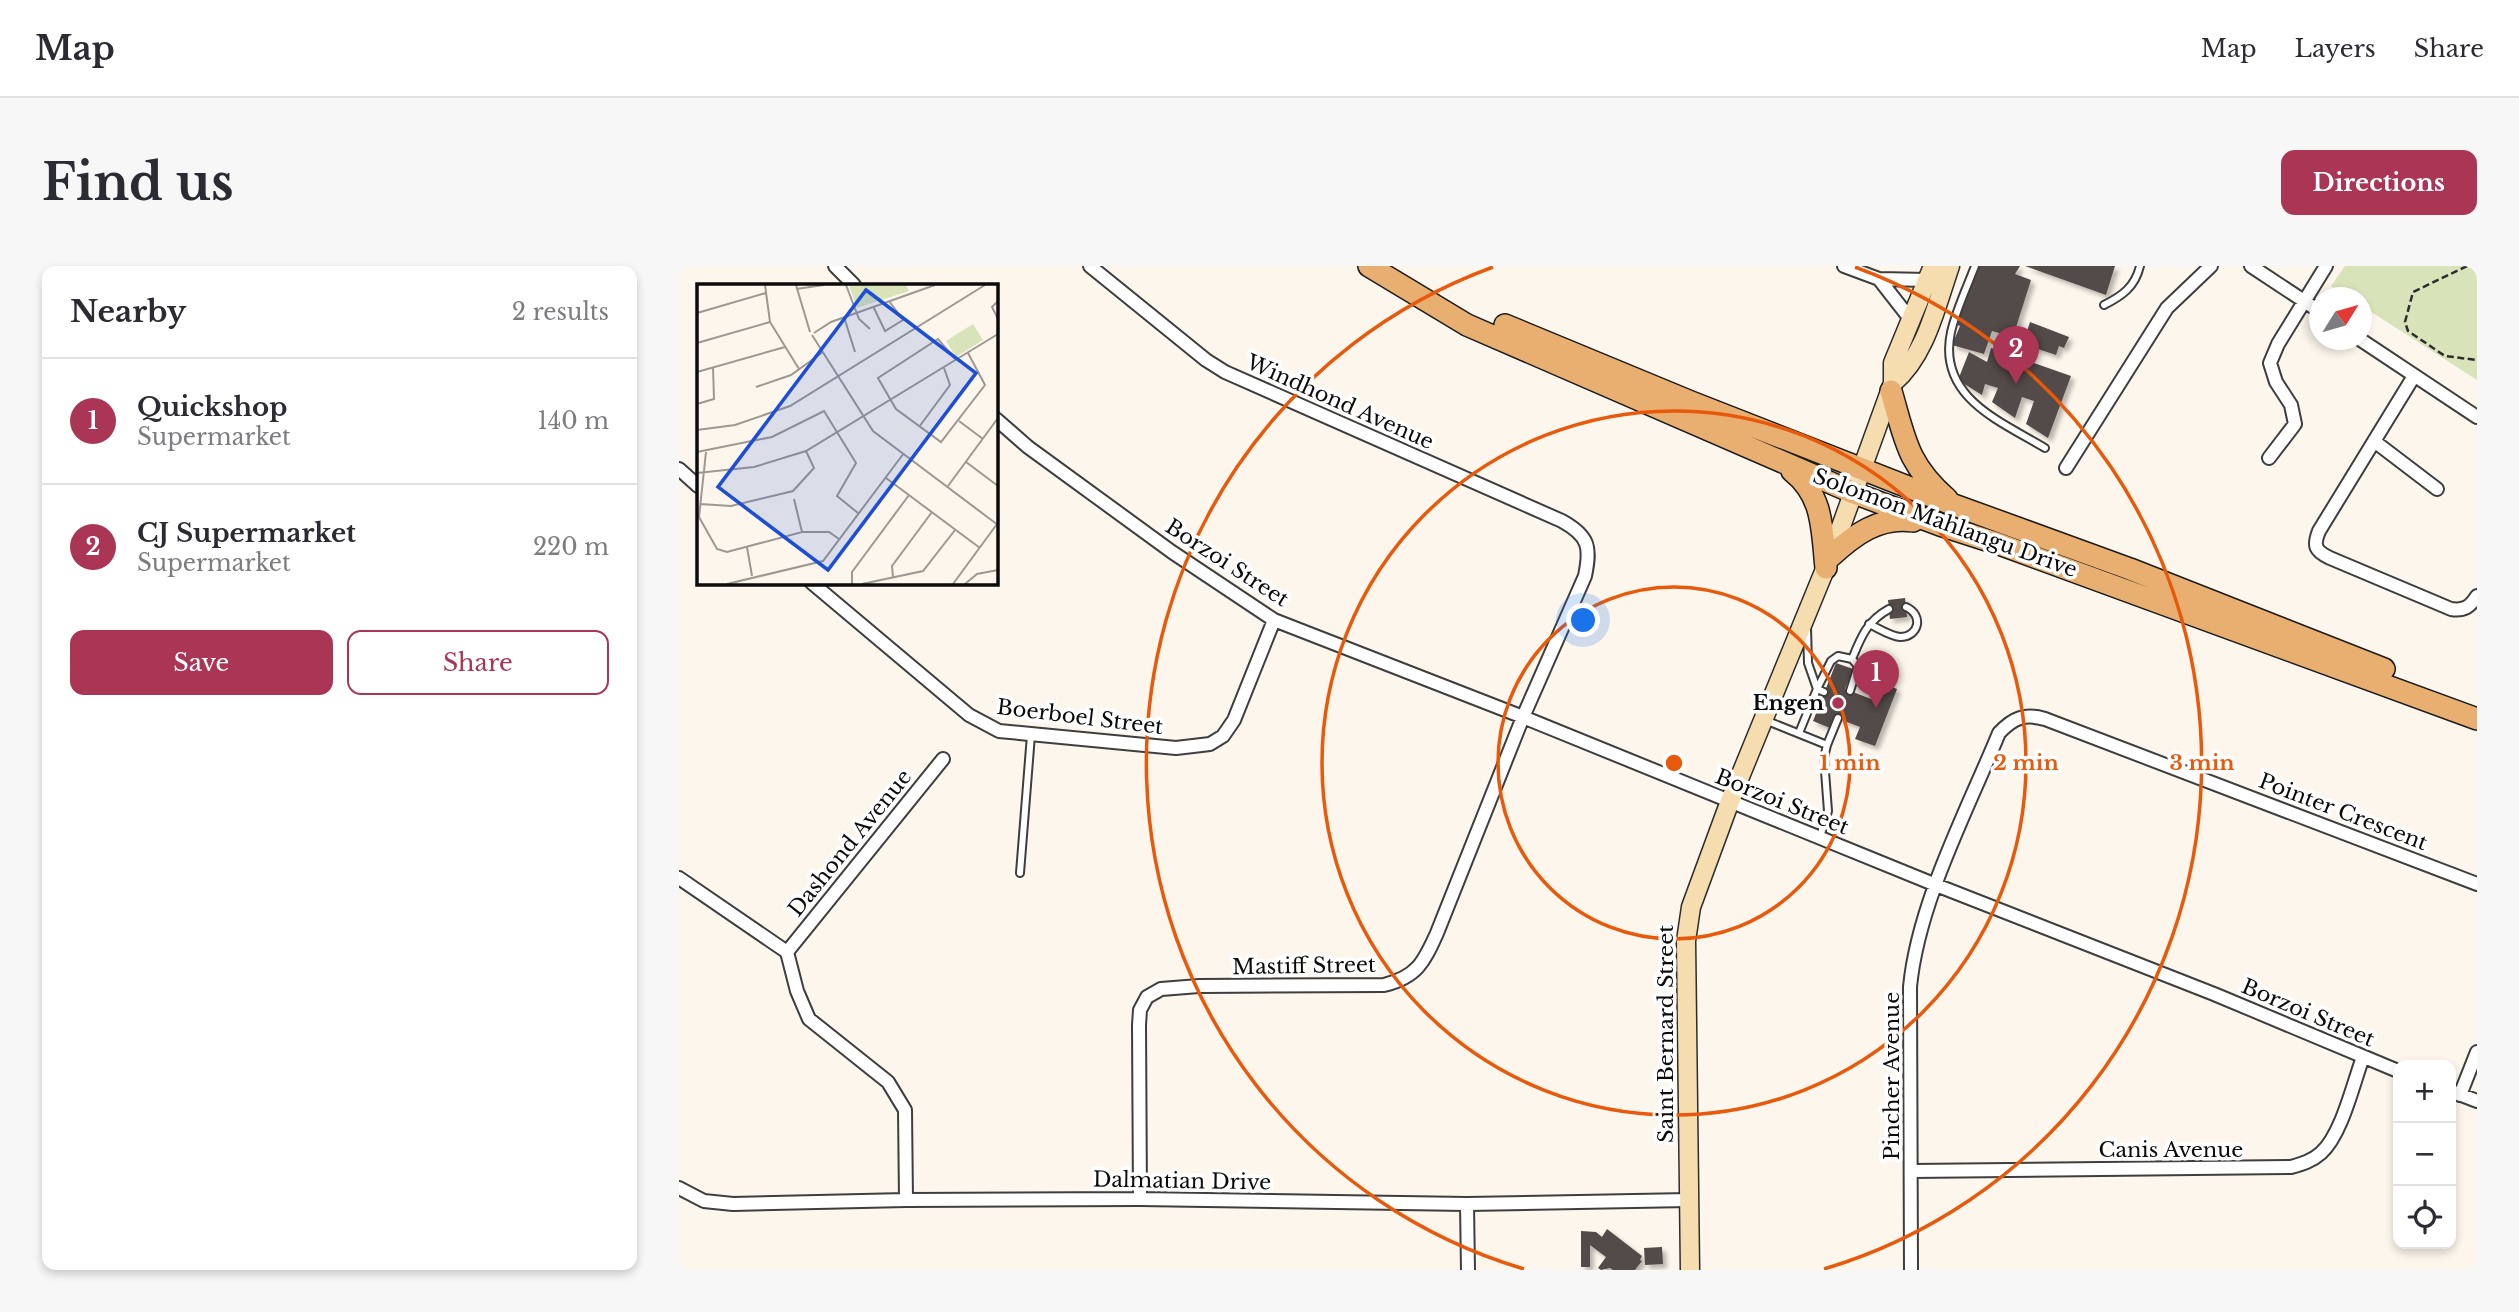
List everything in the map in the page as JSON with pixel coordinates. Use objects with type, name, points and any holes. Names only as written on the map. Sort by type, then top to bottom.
[{"type":"main road","name":"Solomon Mahlangu Drive","points":[[1369,266],[1467,325],[1854,493],[2477,719]]},
{"type":"main road","name":"Solomon Mahlangu Drive","points":[[1390,278],[1691,402],[2477,705]]},
{"type":"main road","points":[[1892,387],[1912,459],[1933,486],[1954,505]]},
{"type":"main road","points":[[1764,453],[1794,472],[1812,492],[1819,511],[1828,562]]},
{"type":"main road","points":[[1828,562],[1851,538],[1871,526],[1900,519],[1940,525]]},
{"type":"street","points":[[835,266],[853,284]]},
{"type":"street","name":"Windhond Avenue","points":[[1090,266],[1206,360],[1225,372],[1562,521],[1582,535],[1588,547]]},
{"type":"street","points":[[1844,266],[1879,279],[1930,273],[1893,363],[1892,387]]},
{"type":"street","points":[[1892,387],[1908,370],[1918,352],[1950,266]]},
{"type":"street","points":[[2066,468],[2167,308],[2211,266]]},
{"type":"street","points":[[2251,266],[2309,304]]},
{"type":"street","points":[[2269,458],[2295,424],[2291,405],[2276,382],[2270,363],[2278,344],[2326,266]]},
{"type":"street","points":[[1879,279],[1911,320]]},
{"type":"street","points":[[2372,347],[2477,416]]},
{"type":"street","points":[[2414,376],[2319,531],[2314,542],[2315,548],[2319,554],[2452,609],[2467,608],[2477,597]]},
{"type":"street","name":"Saint Bernard Street","points":[[1690,1270],[1687,930],[1691,907],[1730,801],[1828,562],[1892,387]]},
{"type":"street","name":"Borzoi Street","points":[[997,420],[1028,447],[1172,552],[1274,620],[2214,994],[2393,1069]]},
{"type":"street","points":[[2374,441],[2437,489]]},
{"type":"street","points":[[679,469],[697,485]]},
{"type":"street","name":"Mastiff Street","points":[[1140,1199],[1139,1025],[1140,1010],[1147,997],[1161,989],[1175,987],[1384,985],[1408,977],[1427,956],[1523,717],[1585,576],[1589,558],[1588,547]]},
{"type":"street","name":"Boerboel Street","points":[[812,584],[969,715],[999,731],[1176,748],[1210,744],[1223,736],[1234,720],[1274,620]]},
{"type":"street","name":"Pointer Crescent","points":[[1935,885],[2000,733],[2017,718],[2026,715],[2059,724],[2477,884]]},
{"type":"street","name":"Dashond Avenue","points":[[787,952],[943,759]]},
{"type":"street","points":[[679,878],[787,952],[797,991],[809,1019],[888,1082],[905,1110],[906,1200]]},
{"type":"street","name":"Pincher Avenue","points":[[1911,1270],[1910,987],[1912,960],[1935,885]]},
{"type":"street","points":[[2477,1052],[2456,1093],[2477,1101]]},
{"type":"street","name":"Canis Avenue","points":[[1912,1171],[2291,1167],[2309,1162],[2326,1147],[2342,1115],[2363,1057]]},
{"type":"street","name":"Dalmatian Drive","points":[[679,1188],[704,1201],[718,1204],[1140,1199],[1467,1204],[1689,1200]]},
{"type":"street","points":[[1467,1204],[1468,1270]]},
{"type":"lane","points":[[1975,266],[1951,331],[1949,347],[1955,380],[1963,393],[1979,408],[2045,448]]},
{"type":"lane","points":[[2104,305],[2123,295],[2137,277],[2140,266]]},
{"type":"lane","points":[[1869,624],[1899,637],[1905,636],[1915,630],[1917,618],[1915,612],[1906,607]]},
{"type":"lane","points":[[1852,659],[1869,624],[1876,616],[1889,609]]},
{"type":"lane","points":[[1807,614],[1808,663],[1821,690]]},
{"type":"lane","points":[[1799,733],[1821,690],[1833,658],[1842,656],[1857,663],[1858,669],[1850,691]]},
{"type":"lane","points":[[1820,837],[1827,819],[1824,758],[1826,745],[1838,718]]},
{"type":"lane","points":[[1764,720],[1826,745]]},
{"type":"lane","points":[[1020,873],[1031,734]]},
{"type":"path","points":[[2467,266],[2413,292],[2405,322],[2408,331],[2445,356],[2477,360]]},
{"type":"green space","points":[[2345,266],[2477,266],[2477,380],[2372,312],[2372,287],[2331,286]]},
{"type":"building","points":[[1977,266],[2020,266],[2015,274],[2031,280],[2013,337],[1992,331],[1984,354],[1952,345],[1960,326],[1955,324]]},
{"type":"building","points":[[2025,266],[2115,266],[2106,295]]},
{"type":"building","points":[[2030,322],[2069,337],[2064,348],[2059,346],[2056,355],[2023,344]]},
{"type":"building","points":[[1991,348],[2071,376],[2048,438],[2026,424],[2034,401],[2022,397],[2015,418],[1992,402],[1998,388],[1985,384],[1982,395],[1958,380],[1969,352],[1987,362]]},
{"type":"building","points":[[1905,598],[1907,617],[1890,619],[1888,600]]},
{"type":"building","points":[[1836,663],[1853,669],[1845,689],[1871,699],[1877,681],[1897,689],[1875,746],[1855,739],[1860,727],[1834,717],[1830,728],[1813,721]]},
{"type":"building","points":[[1607,1229],[1642,1256],[1642,1261],[1635,1270],[1601,1270],[1598,1268],[1606,1257],[1590,1245],[1590,1267],[1581,1267],[1581,1231],[1596,1232],[1602,1237]]},
{"type":"building","points":[[1662,1247],[1663,1264],[1645,1265],[1644,1248]]},
{"type":"place","name":"CJ Supermarket","points":[[2016,384]]},
{"type":"place","name":"Engen","points":[[1838,703]]},
{"type":"place","name":"Quickshop","points":[[1876,708]]}]
